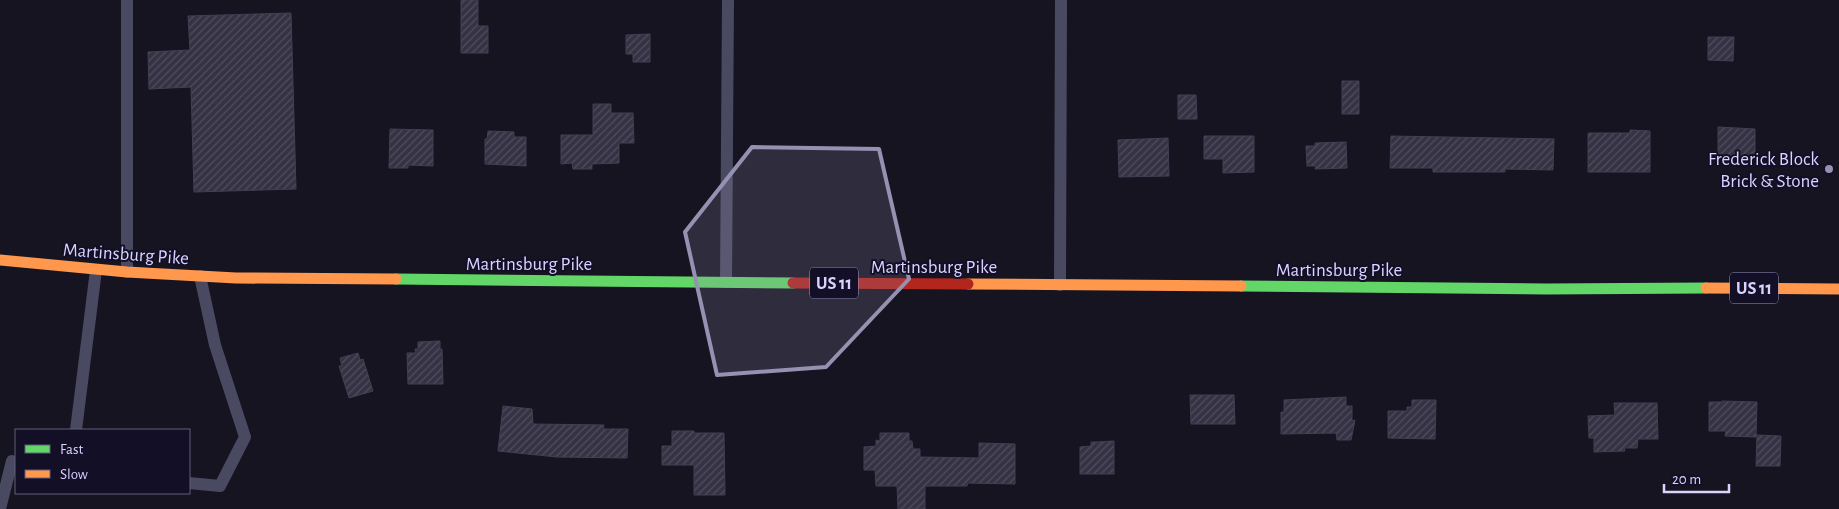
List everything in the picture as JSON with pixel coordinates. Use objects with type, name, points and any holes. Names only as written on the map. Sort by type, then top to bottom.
[{"type":"main road","name":"Martinsburg Pike","points":[[0,260],[96,270],[256,278],[1839,289]]},
{"type":"lane","points":[[126,0],[127,272]]},
{"type":"lane","points":[[726,282],[728,0]]},
{"type":"lane","points":[[1060,285],[1061,0]]},
{"type":"lane","points":[[76,429],[96,270]]},
{"type":"lane","points":[[190,483],[220,486],[245,437],[215,345],[200,276]]},
{"type":"lane","points":[[0,509],[10,460]]},
{"type":"highlighted area","points":[[752,147],[879,149],[909,279],[826,367],[717,375],[685,232]]},
{"type":"building","points":[[461,0],[478,0],[478,26],[488,26],[488,53],[461,53]]},
{"type":"building","points":[[291,13],[296,189],[194,192],[191,87],[149,89],[148,52],[190,50],[188,16]]},
{"type":"building","points":[[650,34],[650,62],[633,62],[633,54],[626,54],[626,35]]},
{"type":"building","points":[[1708,37],[1734,37],[1733,61],[1708,60]]},
{"type":"building","points":[[1342,81],[1359,81],[1359,114],[1342,114]]},
{"type":"building","points":[[1178,95],[1196,95],[1197,119],[1178,119]]},
{"type":"building","points":[[593,104],[611,104],[611,113],[633,113],[634,143],[619,143],[619,163],[592,164],[592,169],[573,169],[572,163],[561,164],[561,135],[593,135]]},
{"type":"building","points":[[1718,127],[1755,129],[1755,158],[1718,158]]},
{"type":"building","points":[[390,129],[433,130],[433,166],[408,165],[408,168],[389,168]]},
{"type":"building","points":[[1630,130],[1650,131],[1650,172],[1588,172],[1588,133],[1630,133]]},
{"type":"building","points":[[488,131],[514,132],[514,137],[526,137],[526,166],[485,164],[485,139],[487,139]]},
{"type":"building","points":[[1204,136],[1254,136],[1254,172],[1223,173],[1223,159],[1204,159]]},
{"type":"building","points":[[1391,136],[1554,139],[1553,170],[1505,169],[1505,172],[1433,172],[1433,168],[1390,168]]},
{"type":"building","points":[[1168,138],[1169,176],[1119,177],[1118,140]]},
{"type":"building","points":[[1346,142],[1347,168],[1315,169],[1316,166],[1307,166],[1306,146],[1315,146],[1315,143]]},
{"type":"building","points":[[440,341],[443,384],[408,384],[407,353],[416,353],[415,349],[418,349],[418,342]]},
{"type":"building","points":[[358,353],[360,360],[363,359],[373,391],[349,398],[339,366],[342,366],[340,358]]},
{"type":"building","points":[[1190,395],[1234,395],[1235,424],[1191,424]]},
{"type":"building","points":[[1346,397],[1346,406],[1352,406],[1352,421],[1355,420],[1351,440],[1337,440],[1336,433],[1281,434],[1281,412],[1284,412],[1284,400]]},
{"type":"building","points":[[1412,400],[1436,400],[1435,439],[1388,438],[1388,411],[1407,411],[1407,407],[1412,407]]},
{"type":"building","points":[[1709,402],[1757,402],[1756,437],[1725,436],[1726,431],[1709,431]]},
{"type":"building","points":[[1614,403],[1657,403],[1658,439],[1638,439],[1637,448],[1624,448],[1625,451],[1594,452],[1594,438],[1589,438],[1588,416],[1615,415]]},
{"type":"building","points":[[503,406],[532,409],[533,424],[604,425],[603,429],[628,429],[627,458],[557,457],[498,451]]},
{"type":"building","points":[[672,431],[724,433],[725,495],[694,495],[694,465],[662,465],[662,446],[672,446]]},
{"type":"building","points":[[880,433],[909,433],[909,441],[912,441],[913,449],[920,449],[920,457],[979,458],[979,443],[1015,444],[1015,484],[968,483],[967,486],[925,486],[925,509],[898,509],[897,486],[876,486],[875,470],[864,470],[864,447],[876,446],[876,440],[880,441]]},
{"type":"building","points":[[1757,435],[1781,436],[1780,466],[1756,466]]},
{"type":"building","points":[[1114,441],[1114,474],[1080,474],[1080,447],[1091,446],[1091,442]]},
{"type":"traffic: fast","points":[[396,279],[793,283]]},
{"type":"traffic: fast","points":[[1241,286],[1546,289],[1706,288]]},
{"type":"traffic: slow","points":[[0,260],[127,272],[236,278],[396,279]]},
{"type":"traffic: slow","points":[[968,284],[1241,286]]},
{"type":"traffic: slow","points":[[1706,288],[1839,289]]},
{"type":"traffic: jam","points":[[793,283],[968,284]]},
{"type":"place","name":"Frederick Block Brick & Stone","points":[[1829,169]]}]
